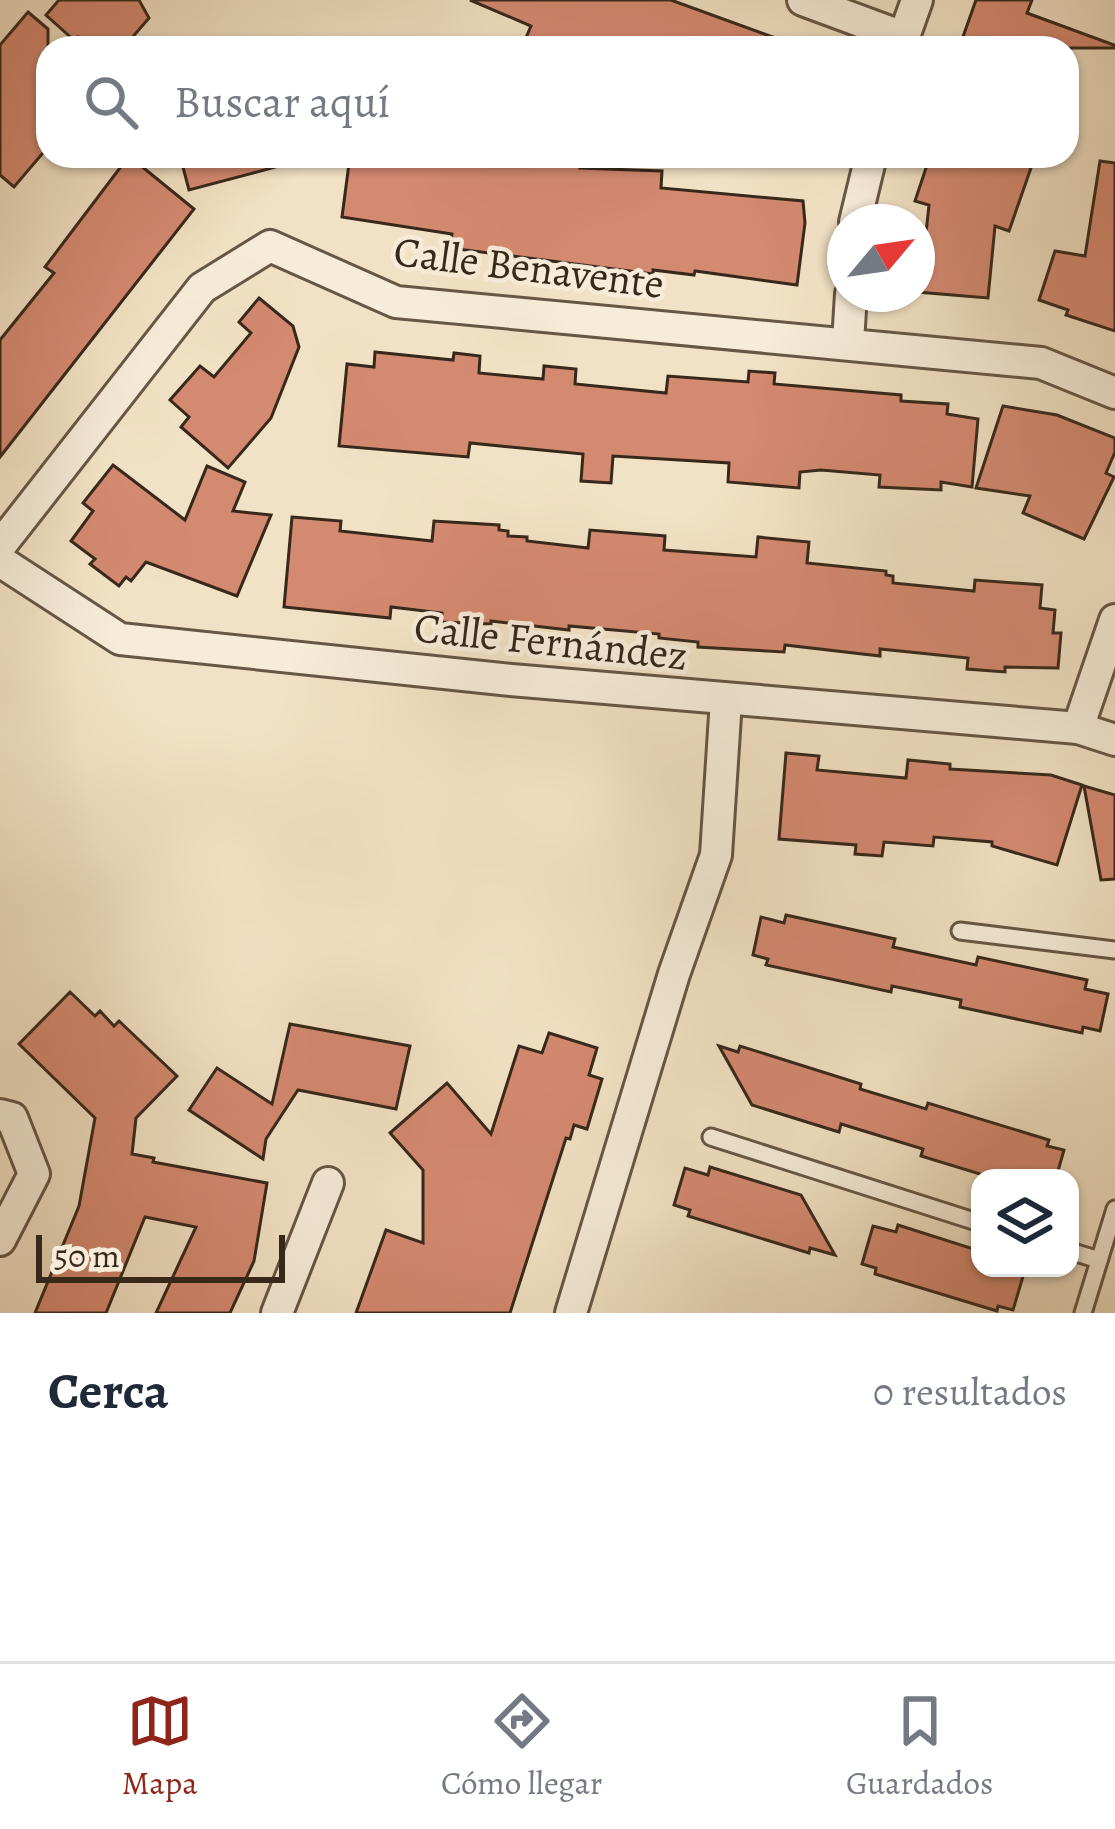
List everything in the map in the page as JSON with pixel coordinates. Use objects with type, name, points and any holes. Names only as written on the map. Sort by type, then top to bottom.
[{"type":"street","points":[[802,0],[886,36]]},
{"type":"street","points":[[904,36],[917,0]]},
{"type":"street","points":[[859,204],[868,168]]},
{"type":"street","name":"Calle Benavente","points":[[0,546],[202,288],[270,246],[397,302],[1041,363],[1115,393]]},
{"type":"street","points":[[848,342],[850,312]]},
{"type":"street","name":"Calle Fernández","points":[[0,561],[120,639],[726,700],[1078,728],[1115,740]]},
{"type":"street","points":[[1078,728],[1115,620]]},
{"type":"street","points":[[571,1313],[674,974],[716,855],[726,700]]},
{"type":"street","points":[[0,1115],[11,1118],[34,1174],[0,1240]]},
{"type":"street","points":[[277,1313],[328,1184]]},
{"type":"lane","points":[[960,931],[1115,950]]},
{"type":"lane","points":[[711,1137],[971,1219]]},
{"type":"lane","points":[[1083,1313],[1115,1209]]},
{"type":"lane","points":[[1079,1254],[1099,1260]]},
{"type":"building","points":[[59,0],[139,0],[149,18],[133,36],[69,36],[46,15]]},
{"type":"building","points":[[470,0],[671,0],[770,36],[527,36],[531,26]]},
{"type":"building","points":[[976,0],[1032,0],[1027,13],[1114,48],[1079,48],[1079,36],[963,36]]},
{"type":"building","points":[[28,12],[48,29],[48,36],[36,36],[36,161],[14,187],[0,175],[0,45]]},
{"type":"building","points":[[1100,161],[1115,163],[1115,331],[1066,315],[1068,310],[1039,300],[1055,251],[1085,256]]},
{"type":"building","points":[[120,168],[144,168],[194,209],[0,457],[0,340],[54,273],[45,267]]},
{"type":"building","points":[[183,168],[272,168],[189,190]]},
{"type":"building","points":[[348,168],[580,168],[662,171],[661,188],[803,201],[805,223],[797,285],[695,271],[694,275],[653,270],[653,274],[450,248],[452,234],[342,217]]},
{"type":"building","points":[[926,168],[1031,168],[1009,231],[995,226],[988,298],[935,294],[935,204],[915,201]]},
{"type":"building","points":[[259,298],[293,326],[299,347],[271,418],[228,468],[181,427],[189,417],[170,400],[200,366],[214,377],[251,333],[239,322]]},
{"type":"building","points":[[375,352],[453,360],[454,353],[480,356],[479,373],[543,379],[544,366],[576,369],[575,384],[666,393],[668,376],[748,382],[749,371],[775,373],[774,384],[948,404],[947,414],[978,419],[972,487],[941,482],[941,490],[879,487],[880,475],[821,470],[800,472],[799,488],[728,482],[729,463],[613,456],[611,483],[581,481],[583,454],[470,443],[468,457],[339,446],[347,364],[374,367]]},
{"type":"building","points":[[1003,406],[1057,415],[1115,438],[1106,473],[1114,477],[1084,539],[1023,513],[1030,496],[976,488]]},
{"type":"building","points":[[113,465],[185,520],[207,466],[245,482],[233,511],[271,515],[237,596],[146,562],[131,581],[126,577],[119,586],[90,564],[95,559],[71,541],[93,511],[83,503]]},
{"type":"building","points":[[292,517],[341,521],[340,531],[432,541],[434,521],[499,525],[508,536],[527,537],[527,541],[588,548],[590,530],[665,536],[664,550],[756,557],[758,537],[809,542],[807,563],[886,571],[893,583],[974,591],[975,580],[1042,585],[1040,608],[1055,610],[1053,633],[1061,633],[1058,668],[967,669],[968,658],[880,649],[880,656],[785,645],[784,652],[698,647],[698,642],[659,638],[659,634],[491,621],[442,622],[442,613],[391,607],[390,618],[284,607]]},
{"type":"building","points":[[786,753],[819,756],[817,770],[906,778],[908,760],[950,764],[950,769],[1051,775],[1082,785],[1057,865],[992,846],[992,842],[934,837],[933,846],[884,842],[882,856],[855,854],[856,845],[779,839]]},
{"type":"building","points":[[1084,786],[1115,795],[1115,879],[1101,880]]},
{"type":"building","points":[[786,915],[895,939],[893,947],[976,965],[978,957],[1087,980],[1085,989],[1108,994],[1100,1031],[1083,1027],[1082,1033],[960,1007],[961,1000],[892,986],[891,992],[766,965],[768,959],[753,955],[761,917],[784,923]]},
{"type":"building","points":[[70,992],[95,1016],[100,1011],[114,1026],[119,1021],[177,1076],[136,1118],[132,1154],[267,1183],[254,1261],[230,1313],[156,1313],[196,1227],[145,1217],[106,1313],[35,1313],[79,1206],[95,1118],[19,1044]]},
{"type":"building","points":[[290,1024],[410,1046],[396,1109],[298,1090],[266,1139],[263,1159],[189,1110],[217,1068],[272,1104]]},
{"type":"building","points":[[549,1033],[597,1048],[589,1075],[602,1079],[587,1129],[574,1125],[570,1139],[566,1138],[510,1313],[356,1313],[386,1230],[423,1243],[423,1170],[390,1133],[447,1083],[491,1134],[519,1046],[542,1053]]},
{"type":"building","points":[[719,1046],[738,1052],[740,1046],[861,1084],[860,1089],[926,1109],[928,1103],[1049,1140],[1047,1146],[1064,1150],[1059,1169],[971,1171],[921,1156],[923,1149],[841,1124],[839,1132],[752,1105]]},
{"type":"building","points":[[710,1167],[801,1195],[835,1255],[810,1248],[809,1253],[688,1216],[690,1210],[674,1205],[685,1168],[708,1175]]},
{"type":"building","points":[[898,1225],[971,1248],[971,1277],[1023,1277],[1013,1310],[998,1306],[997,1311],[875,1274],[876,1268],[862,1264],[873,1226],[896,1232]]}]
